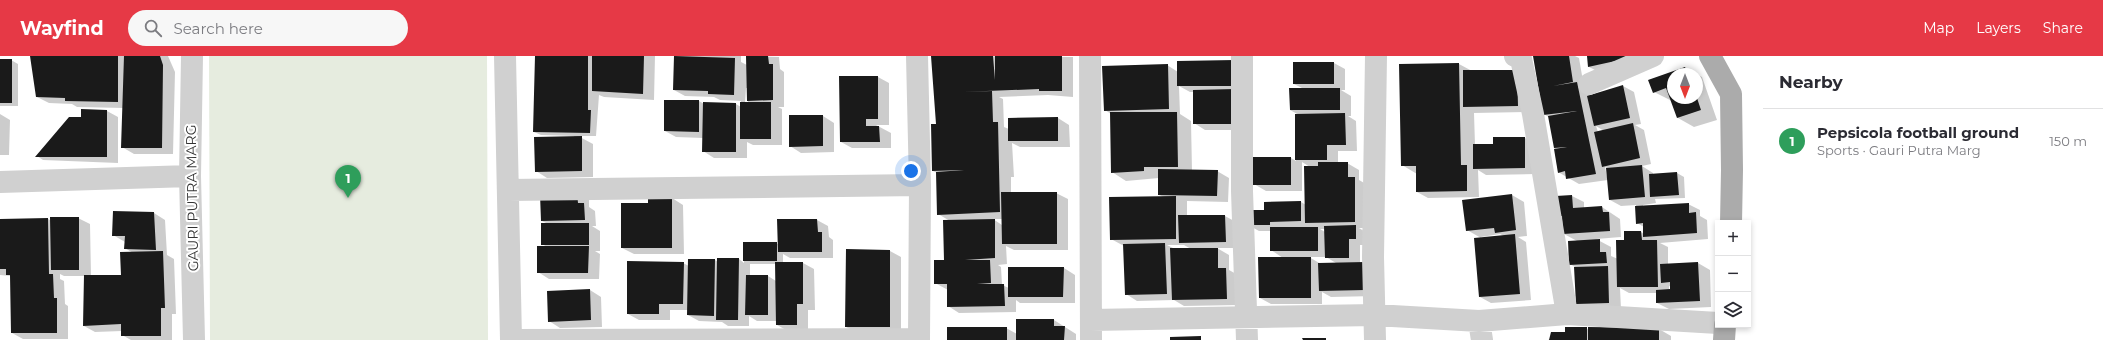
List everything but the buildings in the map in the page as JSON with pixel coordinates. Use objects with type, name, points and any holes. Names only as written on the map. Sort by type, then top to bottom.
[{"type":"main road","points":[[1710,56],[1731,94],[1731,220]]},
{"type":"main road","points":[[1724,340],[1725,328]]},
{"type":"street","name":"GAURI PUTRA MARG","points":[[192,56],[190,176],[194,340]]},
{"type":"street","points":[[505,56],[511,340],[919,340],[920,184],[917,56]]},
{"type":"street","points":[[1090,56],[1091,330],[1246,317],[1375,315],[1480,331],[1568,314],[1715,323]]},
{"type":"street","points":[[1242,56],[1242,191],[1247,340]]},
{"type":"street","points":[[1375,340],[1373,257],[1376,56]]},
{"type":"street","points":[[1515,56],[1521,59],[1534,114],[1568,314]]},
{"type":"street","points":[[1589,84],[1653,56]]},
{"type":"street","points":[[0,182],[190,176]]},
{"type":"street","points":[[508,190],[920,184]]},
{"type":"shaded area","points":[[209,56],[487,56],[488,340],[210,340]]},
{"type":"place","name":"Pepsicola football ground","points":[[348,198]]}]
